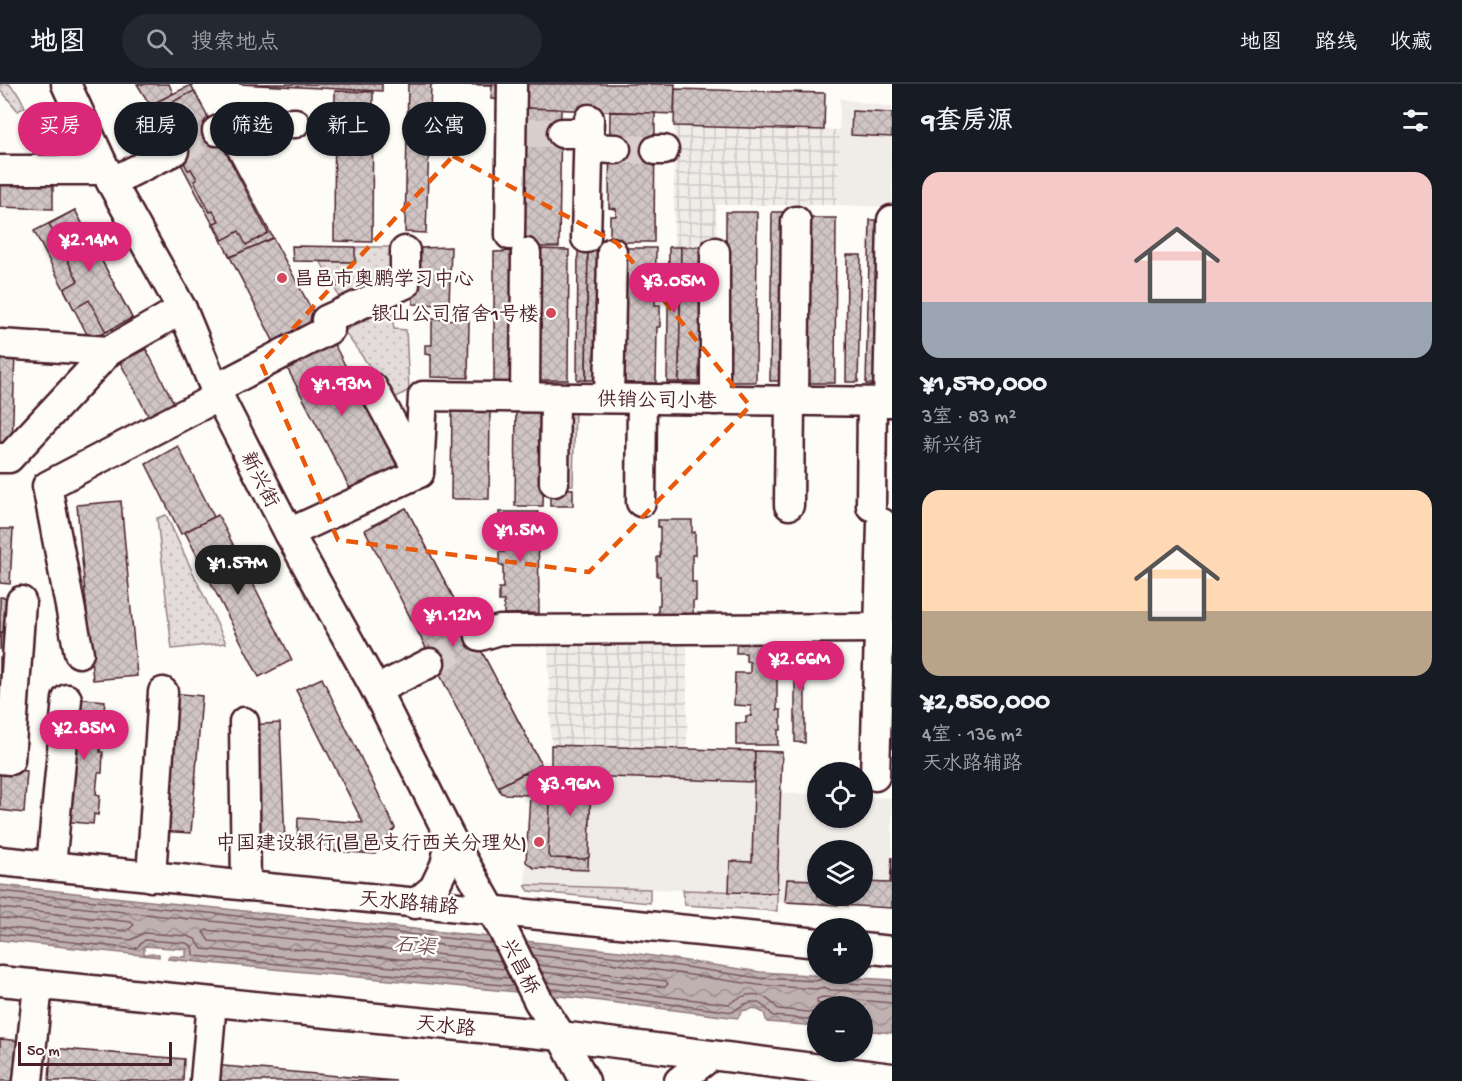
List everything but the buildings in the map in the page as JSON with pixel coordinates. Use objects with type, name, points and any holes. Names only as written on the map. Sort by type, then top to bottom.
[{"type":"street","points":[[512,84],[519,133],[518,244],[525,397]]},
{"type":"street","name":"新兴街","points":[[66,85],[108,176],[182,309],[217,392],[289,533],[376,690],[496,920]]},
{"type":"street","points":[[586,238],[582,133],[616,149]]},
{"type":"street","points":[[0,170],[108,176],[161,156]]},
{"type":"street","points":[[875,776],[879,628],[876,514],[884,402],[892,220]]},
{"type":"street","points":[[789,505],[796,221]]},
{"type":"street","points":[[79,653],[48,486],[330,329],[326,320],[405,284],[405,251]]},
{"type":"street","points":[[609,398],[612,252]]},
{"type":"street","points":[[715,252],[715,400]]},
{"type":"street","points":[[0,458],[9,458],[109,351],[182,309]]},
{"type":"street","points":[[0,344],[109,351]]},
{"type":"street","points":[[289,533],[419,473],[373,388]]},
{"type":"street","name":"供销公司小巷","points":[[419,473],[423,396],[884,402]]},
{"type":"street","points":[[554,482],[555,398]]},
{"type":"street","points":[[641,502],[642,399]]},
{"type":"street","points":[[0,759],[10,760],[21,601]]},
{"type":"street","points":[[480,636],[501,630],[879,628]]},
{"type":"street","points":[[376,690],[430,663]]},
{"type":"street","points":[[151,877],[163,692]]},
{"type":"street","points":[[51,866],[67,699]]},
{"type":"street","points":[[244,722],[246,886]]},
{"type":"street","points":[[415,904],[434,888],[445,865],[452,839]]},
{"type":"street","name":"天水路辅路","points":[[0,861],[415,904],[496,920],[807,943]]},
{"type":"street","name":"兴昌桥","points":[[496,920],[539,1002],[561,1036]]},
{"type":"street","points":[[873,949],[892,951]]},
{"type":"street","name":"天水路","points":[[0,981],[561,1036],[892,1078]]},
{"type":"street","points":[[28,1081],[38,985]]},
{"type":"street","points":[[204,1081],[212,1002]]},
{"type":"street","points":[[561,1036],[585,1081]]},
{"type":"street","points":[[679,1081],[711,1056]]},
{"type":"highlighted area","points":[[453,156],[617,243],[750,406],[589,572],[338,540],[261,363]]},
{"type":"shaded area","points":[[0,84],[9,84],[19,95],[22,102],[18,102],[18,111],[0,89]]},
{"type":"shaded area","points":[[840,99],[892,107],[892,207],[838,205]]},
{"type":"shaded area","points":[[674,126],[840,130],[838,205],[716,205],[717,247],[674,247]]},
{"type":"shaded area","points":[[355,247],[391,247],[391,291],[346,310],[321,262],[355,262]]},
{"type":"shaded area","points":[[391,307],[394,329],[406,330],[409,390],[393,399],[344,331]]},
{"type":"shaded area","points":[[561,406],[575,406],[573,485],[560,485]]},
{"type":"shaded area","points":[[166,515],[226,643],[172,649],[157,518]]},
{"type":"shaded area","points":[[687,645],[687,749],[551,745],[548,646]]},
{"type":"shaded area","points":[[551,745],[782,752],[780,793],[807,794],[807,828],[873,828],[873,797],[892,798],[892,908],[859,906],[873,906],[873,840],[807,840],[807,903],[777,901],[776,893],[525,885],[530,795],[501,793],[498,787],[523,774],[551,775]]},
{"type":"shaded area","points":[[525,885],[650,889],[650,903],[529,891]]},
{"type":"shaded area","points":[[683,890],[777,893],[777,911],[685,905]]},
{"type":"water","name":"石渠","points":[[0,885],[619,951],[760,972],[807,975],[807,984],[873,984],[873,979],[892,980],[892,1033],[873,1031],[873,996],[807,996],[807,1025],[767,1022],[764,1013],[754,1008],[742,1011],[738,1018],[569,997],[168,959],[169,956],[186,957],[186,949],[144,946],[144,954],[159,954],[159,957],[0,940]]},
{"type":"tunnel","points":[[526,133],[562,133]]},
{"type":"tunnel","points":[[198,140],[210,134]]},
{"type":"tunnel","points":[[616,149],[656,150]]},
{"type":"tunnel","points":[[430,663],[480,636]]},
{"type":"place","name":"昌邑市奥鹏学习中心","points":[[282,278]]},
{"type":"place","name":"银山公司宿舍1号楼","points":[[551,313]]},
{"type":"place","name":"中国建设银行(昌邑支行西关分理处)","points":[[539,842]]}]
